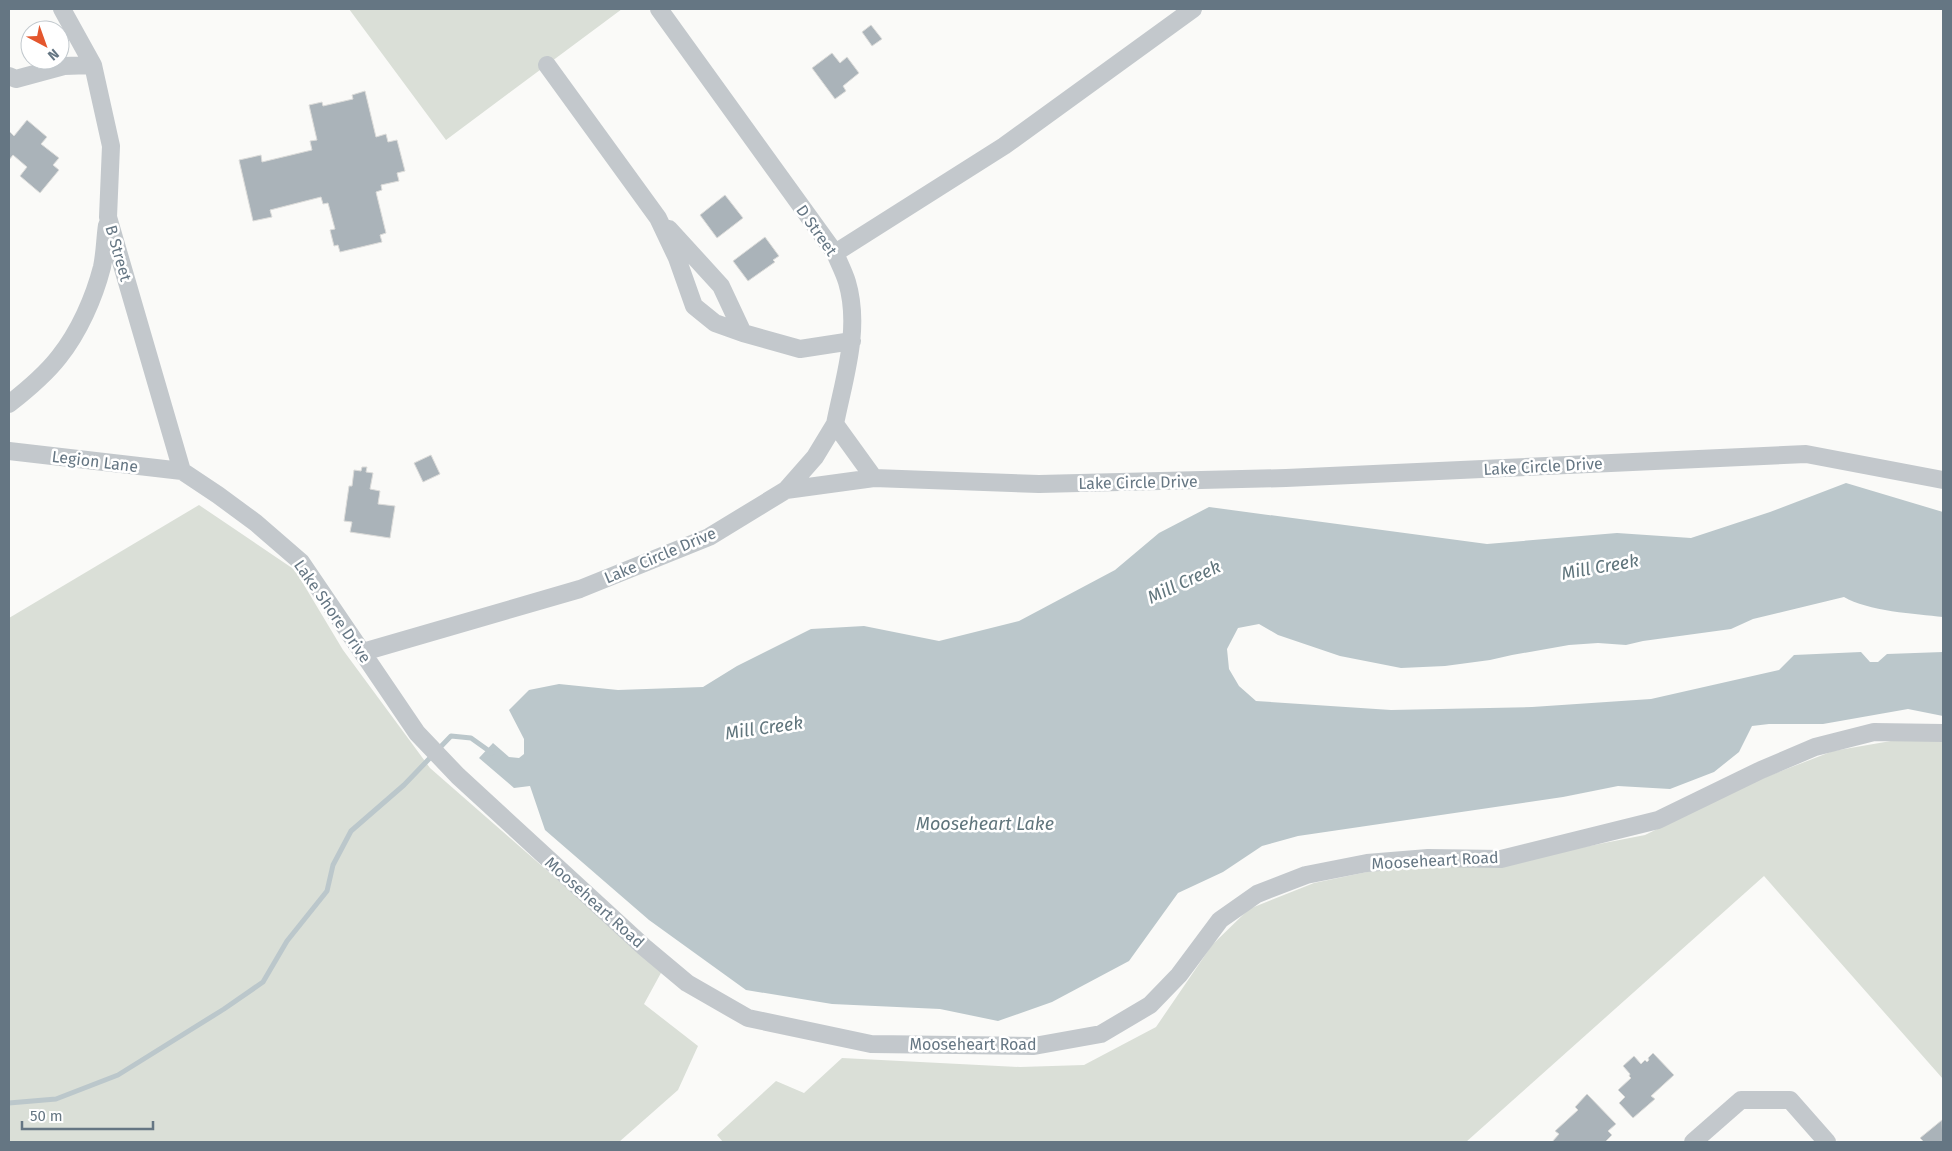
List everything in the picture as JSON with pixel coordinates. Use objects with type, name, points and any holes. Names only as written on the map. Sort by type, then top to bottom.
[{"type":"street","name":"B Street","points":[[62,9],[93,65],[111,146],[108,217],[182,471]]},
{"type":"street","name":"D Street","points":[[659,9],[835,253],[847,282],[852,312],[852,341],[835,424],[815,457],[786,490]]},
{"type":"street","points":[[835,253],[1004,146],[1193,9]]},
{"type":"street","points":[[9,76],[16,79],[64,66],[93,65]]},
{"type":"street","points":[[547,65],[658,218],[721,286],[743,333]]},
{"type":"street","points":[[9,404],[39,380],[60,357],[76,330],[90,302],[102,266],[108,217]]},
{"type":"street","points":[[658,218],[677,258],[694,306],[715,323],[800,349],[852,341]]},
{"type":"street","points":[[835,424],[874,478]]},
{"type":"street","name":"Legion Lane","points":[[9,451],[182,471]]},
{"type":"street","name":"Lake Circle Drive","points":[[363,652],[580,589],[709,537],[786,490],[874,478],[1039,484],[1286,478],[1806,454],[1943,480]]},
{"type":"street","name":"Lake Shore Drive","points":[[182,471],[256,523],[301,562],[417,733]]},
{"type":"street","name":"Mooseheart Road","points":[[417,733],[458,776],[644,947],[687,982],[748,1018],[871,1044],[1034,1046],[1101,1034],[1150,1005],[1179,975],[1220,920],[1257,894],[1306,875],[1376,862],[1428,858],[1501,859],[1658,820],[1761,770],[1815,747],[1874,732],[1943,733]]},
{"type":"street","points":[[1692,1142],[1741,1100],[1790,1100],[1827,1142]]},
{"type":"shaded area","points":[[349,9],[622,9],[446,140]]},
{"type":"shaded area","points":[[199,505],[295,570],[343,650],[430,768],[662,971],[644,1004],[698,1046],[678,1090],[619,1142],[9,1142],[9,618]]},
{"type":"shaded area","points":[[1914,737],[1943,742],[1943,1079],[1764,876],[1466,1142],[723,1142],[717,1135],[776,1081],[804,1093],[842,1058],[1020,1067],[1084,1065],[1156,1027],[1212,945],[1249,909],[1314,883],[1386,868],[1512,861],[1645,835],[1753,782],[1833,751]]},
{"type":"water","name":"Mooseheart Lake","points":[[1846,483],[1943,512],[1943,617],[1878,609],[1844,597],[1753,619],[1731,629],[1626,645],[1598,643],[1569,645],[1490,660],[1445,666],[1401,668],[1340,656],[1278,635],[1259,624],[1238,628],[1227,649],[1229,669],[1239,686],[1256,701],[1391,710],[1532,707],[1651,699],[1779,670],[1794,655],[1861,652],[1870,662],[1878,662],[1887,654],[1943,652],[1943,716],[1908,709],[1823,724],[1769,724],[1752,726],[1739,752],[1714,772],[1670,789],[1618,786],[1563,797],[1298,836],[1262,846],[1223,872],[1178,893],[1129,961],[1052,1002],[998,1021],[940,1009],[832,1004],[746,990],[649,920],[545,830],[530,786],[514,788],[479,758],[493,743],[509,757],[519,758],[524,754],[524,739],[509,710],[529,690],[559,684],[618,690],[703,687],[737,666],[811,629],[864,626],[939,641],[1019,621],[1115,570],[1159,533],[1209,507],[1487,544],[1617,533],[1691,538],[1770,512]]},
{"type":"building","points":[[871,25],[882,39],[872,46],[862,32]]},
{"type":"building","points":[[832,53],[840,63],[847,57],[859,73],[843,86],[846,91],[835,99],[812,68]]},
{"type":"building","points":[[365,91],[376,137],[386,134],[388,142],[397,140],[405,171],[397,173],[399,181],[381,185],[382,190],[376,192],[386,233],[380,235],[382,242],[340,252],[338,245],[334,246],[330,230],[335,229],[328,203],[323,204],[321,197],[270,210],[272,217],[253,221],[239,160],[261,155],[262,162],[312,150],[310,141],[317,140],[309,105],[322,102],[323,106],[353,99],[352,95]]},
{"type":"building","points":[[27,120],[47,137],[41,144],[59,158],[53,165],[59,170],[40,193],[20,176],[27,167],[13,155],[9,160],[9,131],[14,136]]},
{"type":"building","points":[[725,195],[743,218],[717,238],[700,215]]},
{"type":"building","points":[[765,237],[779,256],[773,260],[775,262],[748,281],[733,261]]},
{"type":"building","points":[[431,455],[440,474],[423,482],[414,463]]},
{"type":"building","points":[[362,467],[367,467],[366,472],[373,473],[370,489],[380,491],[378,504],[395,506],[390,538],[350,532],[352,522],[344,521],[349,486],[352,486],[354,470],[361,471]]},
{"type":"building","points":[[1653,1053],[1674,1075],[1651,1096],[1655,1099],[1633,1118],[1619,1103],[1625,1097],[1618,1090],[1631,1078],[1623,1066],[1634,1056],[1641,1064],[1645,1060],[1647,1062]]},
{"type":"building","points":[[1587,1094],[1616,1124],[1608,1131],[1612,1135],[1605,1142],[1552,1142],[1559,1134],[1555,1131],[1578,1110],[1575,1107]]},
{"type":"building","points":[[1942,1120],[1943,1142],[1924,1142],[1920,1138]]},
{"type":"waterway","points":[[9,1103],[56,1099],[118,1075],[224,1009],[263,982],[287,941],[327,891],[333,865],[351,831],[404,785],[451,736],[471,738],[492,753]]},
{"type":"water label","name":"Mill Creek","points":[[1600,567]]},
{"type":"water label","name":"Mill Creek","points":[[1184,582]]},
{"type":"water label","name":"Mill Creek","points":[[764,728]]}]
